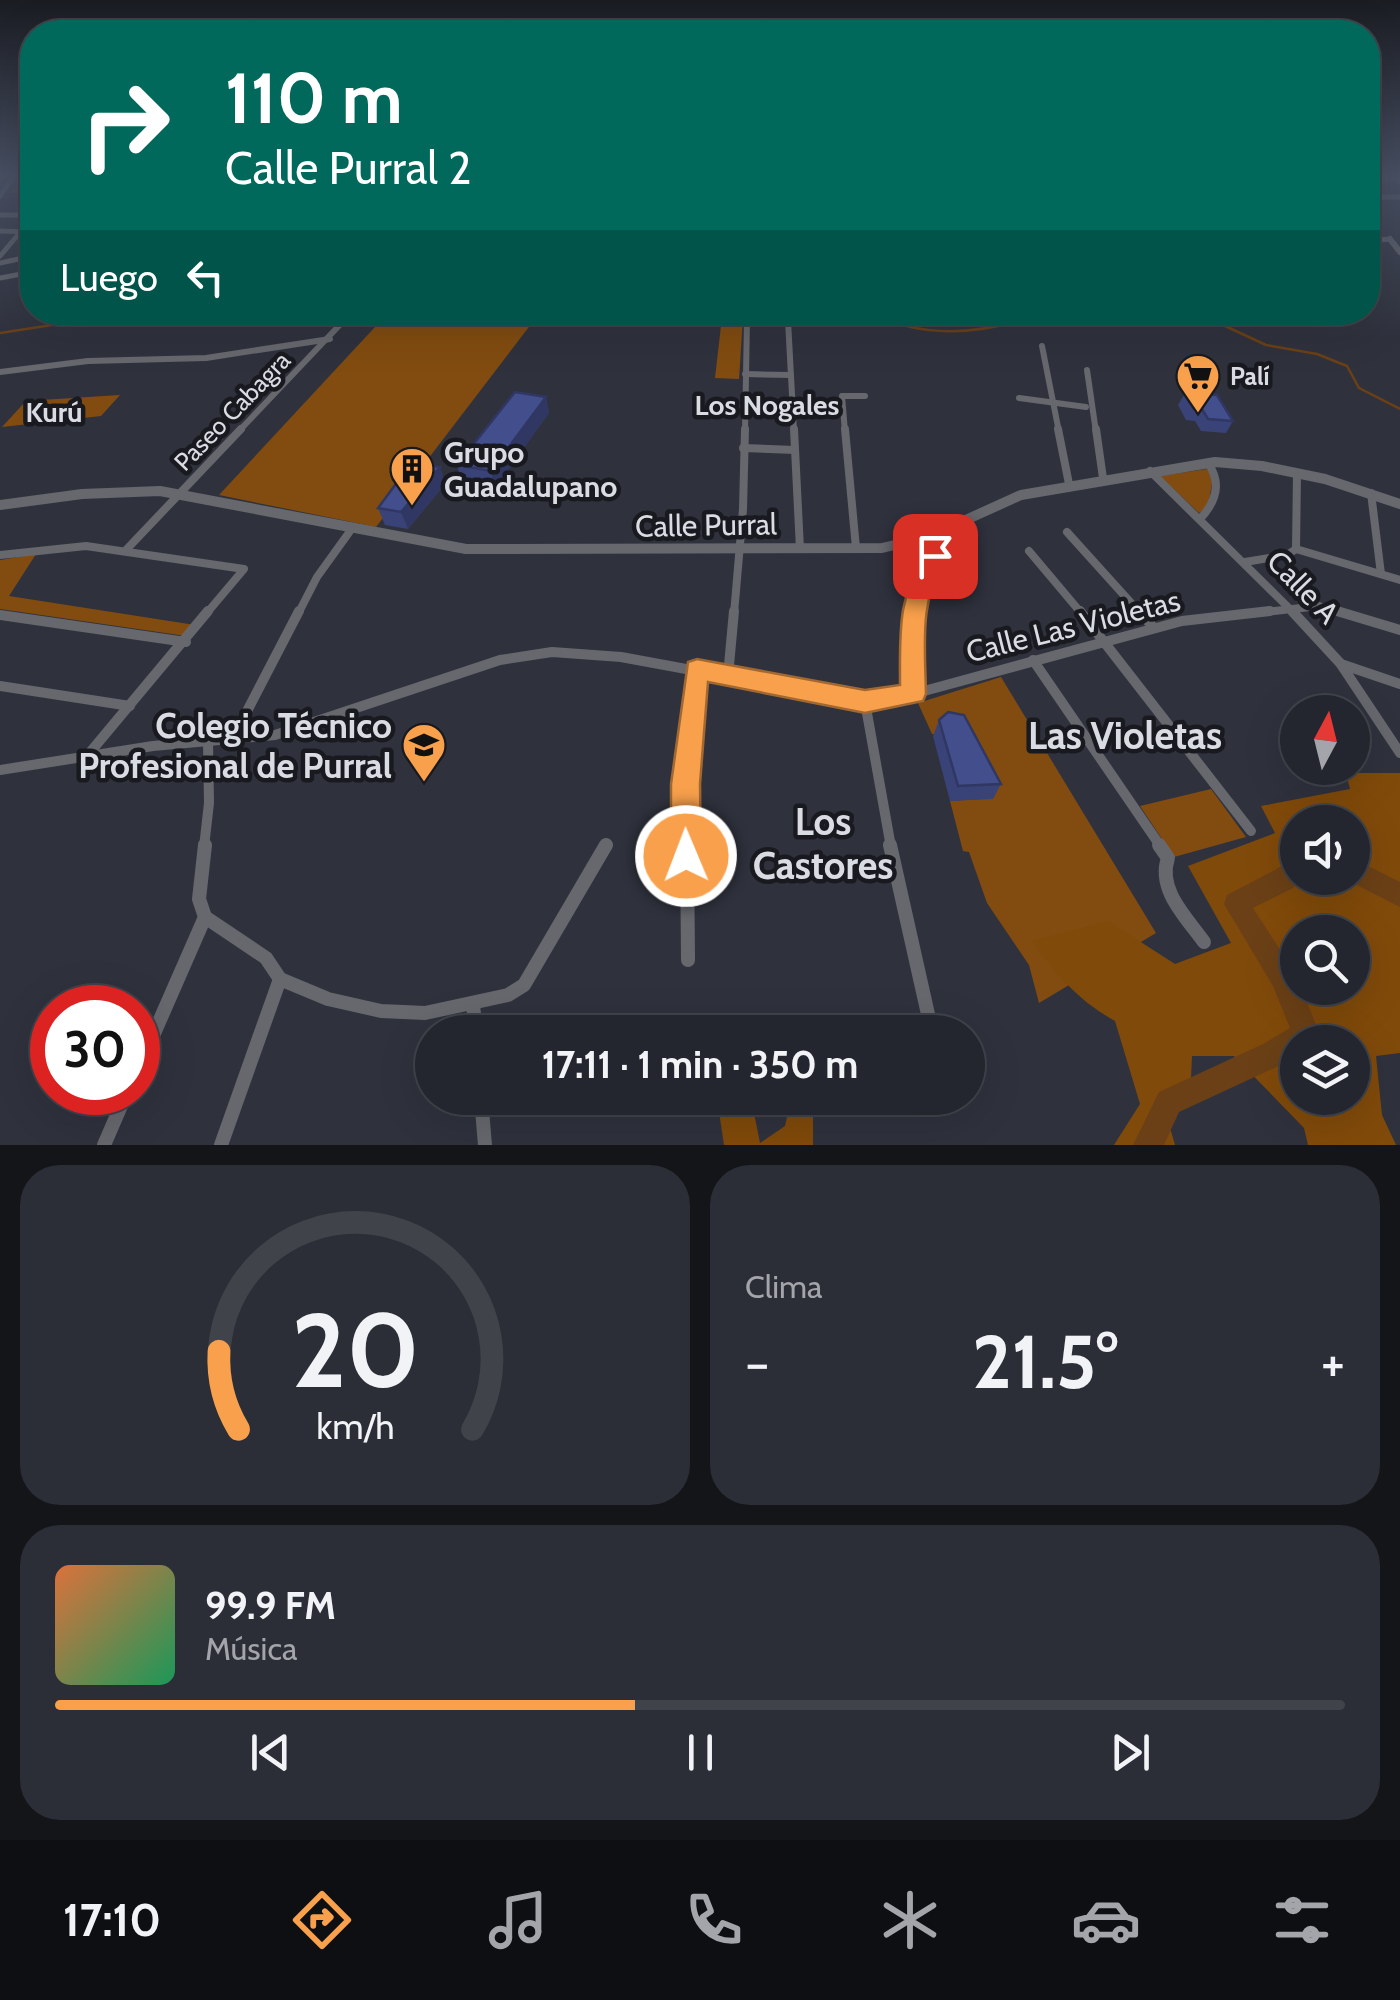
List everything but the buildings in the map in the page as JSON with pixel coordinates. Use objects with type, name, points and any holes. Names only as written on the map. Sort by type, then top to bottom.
[{"type":"street","points":[[0,259],[20,235]]},
{"type":"street","points":[[1380,240],[1400,238]]},
{"type":"street","points":[[1390,239],[1400,252]]},
{"type":"street","name":"Paseo Cabagra","points":[[182,493],[341,325]]},
{"type":"street","points":[[728,676],[740,550],[747,325]]},
{"type":"street","points":[[788,325],[800,549]]},
{"type":"street","points":[[0,372],[88,361],[206,358],[330,339]]},
{"type":"street","points":[[1042,346],[1069,484]]},
{"type":"street","points":[[1086,370],[1103,478]]},
{"type":"street","points":[[745,374],[790,375]]},
{"type":"street","points":[[856,548],[842,396],[866,396]]},
{"type":"street","points":[[1019,398],[1086,407]]},
{"type":"street","points":[[743,448],[796,450]]},
{"type":"street","points":[[1200,518],[1216,500],[1217,476],[1208,462]]},
{"type":"street","name":"Calle Purral","points":[[0,505],[130,490],[182,493],[466,549],[740,550],[900,545],[1021,495],[1208,462],[1297,473],[1400,504]]},
{"type":"street","name":"Calle A","points":[[1150,471],[1292,609],[1340,663],[1400,753]]},
{"type":"street","points":[[1296,549],[1297,473]]},
{"type":"street","points":[[126,550],[182,493]]},
{"type":"street","points":[[1371,493],[1381,574]]},
{"type":"street","points":[[913,694],[912,614],[920,580],[962,522]]},
{"type":"street","points":[[232,740],[317,577],[353,527]]},
{"type":"street","points":[[1068,532],[1153,628]]},
{"type":"street","points":[[0,555],[86,546],[244,569],[88,756]]},
{"type":"street","points":[[1245,562],[1287,555],[1296,549]]},
{"type":"street","points":[[1296,549],[1400,580]]},
{"type":"street","points":[[1029,551],[1106,641],[1251,831]]},
{"type":"street","name":"Calle Las Violetas","points":[[865,702],[913,694],[1153,628],[1292,609],[1318,606],[1400,630]]},
{"type":"street","points":[[0,615],[186,642]]},
{"type":"street","points":[[0,770],[276,735],[527,654],[621,657],[865,702],[900,899],[928,1015]]},
{"type":"street","points":[[1032,660],[1168,858],[1163,870],[1169,888],[1204,942]]},
{"type":"street","points":[[1340,663],[1400,684]]},
{"type":"street","points":[[688,960],[686,784],[697,670]]},
{"type":"street","points":[[0,686],[130,706]]},
{"type":"street","points":[[208,741],[209,802],[199,900],[205,917],[266,958],[280,979],[328,999],[381,1011],[425,1013],[508,995],[524,986],[606,845]]},
{"type":"street","points":[[160,1020],[205,917]]},
{"type":"street","points":[[221,1145],[280,979]]},
{"type":"street","points":[[473,1004],[474,1015]]},
{"type":"street","points":[[104,1145],[118,1115]]},
{"type":"street","points":[[482,1115],[485,1145]]},
{"type":"shaded area","points":[[377,325],[530,325],[376,527],[219,495]]},
{"type":"shaded area","points":[[721,325],[743,325],[739,379],[715,378]]},
{"type":"shaded area","points":[[120,395],[101,416],[2,427],[26,401]]},
{"type":"shaded area","points":[[1207,469],[1213,476],[1208,508],[1199,513],[1160,476]]},
{"type":"shaded area","points":[[36,554],[9,596],[195,625],[186,636],[0,609],[0,560]]},
{"type":"shaded area","points":[[1001,677],[1156,933],[1039,1003],[1029,965],[987,903],[969,852],[963,851],[950,801],[992,798],[932,734],[918,703]]},
{"type":"shaded area","points":[[1370,773],[1400,773],[1400,1053],[1376,1056],[1382,1115],[1396,1145],[1308,1145],[1304,1128],[1291,1115],[1370,1115],[1370,1025],[1280,1025],[1280,1103],[1234,1056],[1192,1056],[1191,1078],[1166,1114],[1175,1145],[1114,1145],[1140,1104],[1115,1021],[1069,986],[1032,941],[1108,921],[1175,964],[1231,943],[1188,866],[1275,833],[1261,806],[1350,789],[1349,785],[1370,785]]},
{"type":"shaded area","points":[[1211,789],[1246,837],[1174,857],[1140,806]]},
{"type":"shaded area","points":[[720,1115],[754,1115],[760,1143],[785,1126],[788,1115],[813,1115],[813,1145],[724,1145]]},
{"type":"waterway","points":[[0,333],[52,325]]},
{"type":"waterway","points":[[904,325],[935,331],[1002,325]]},
{"type":"waterway","points":[[1223,325],[1266,345],[1317,354],[1347,366],[1359,388],[1400,409]]},
{"type":"waterway","points":[[1370,879],[1400,895]]},
{"type":"waterway","points":[[1148,1145],[1169,1102],[1273,1054],[1306,1034],[1283,977],[1236,904],[1280,881]]},
{"type":"place","name":"Palí","points":[[1198,414]]},
{"type":"place","name":"Grupo Guadalupano","points":[[412,507]]},
{"type":"place","name":"Colegio Técnico Profesional de Purral","points":[[424,783]]},
{"type":"district","name":"Los Nogales","points":[[767,405]]},
{"type":"district","name":"Kurú","points":[[54,412]]},
{"type":"district","name":"Las Violetas","points":[[1125,735]]},
{"type":"district","name":"Los Castores","points":[[823,843]]},
{"type":"route","points":[[686,856],[686,784],[697,670],[865,702],[913,694],[912,614],[920,580],[935,556]]}]
